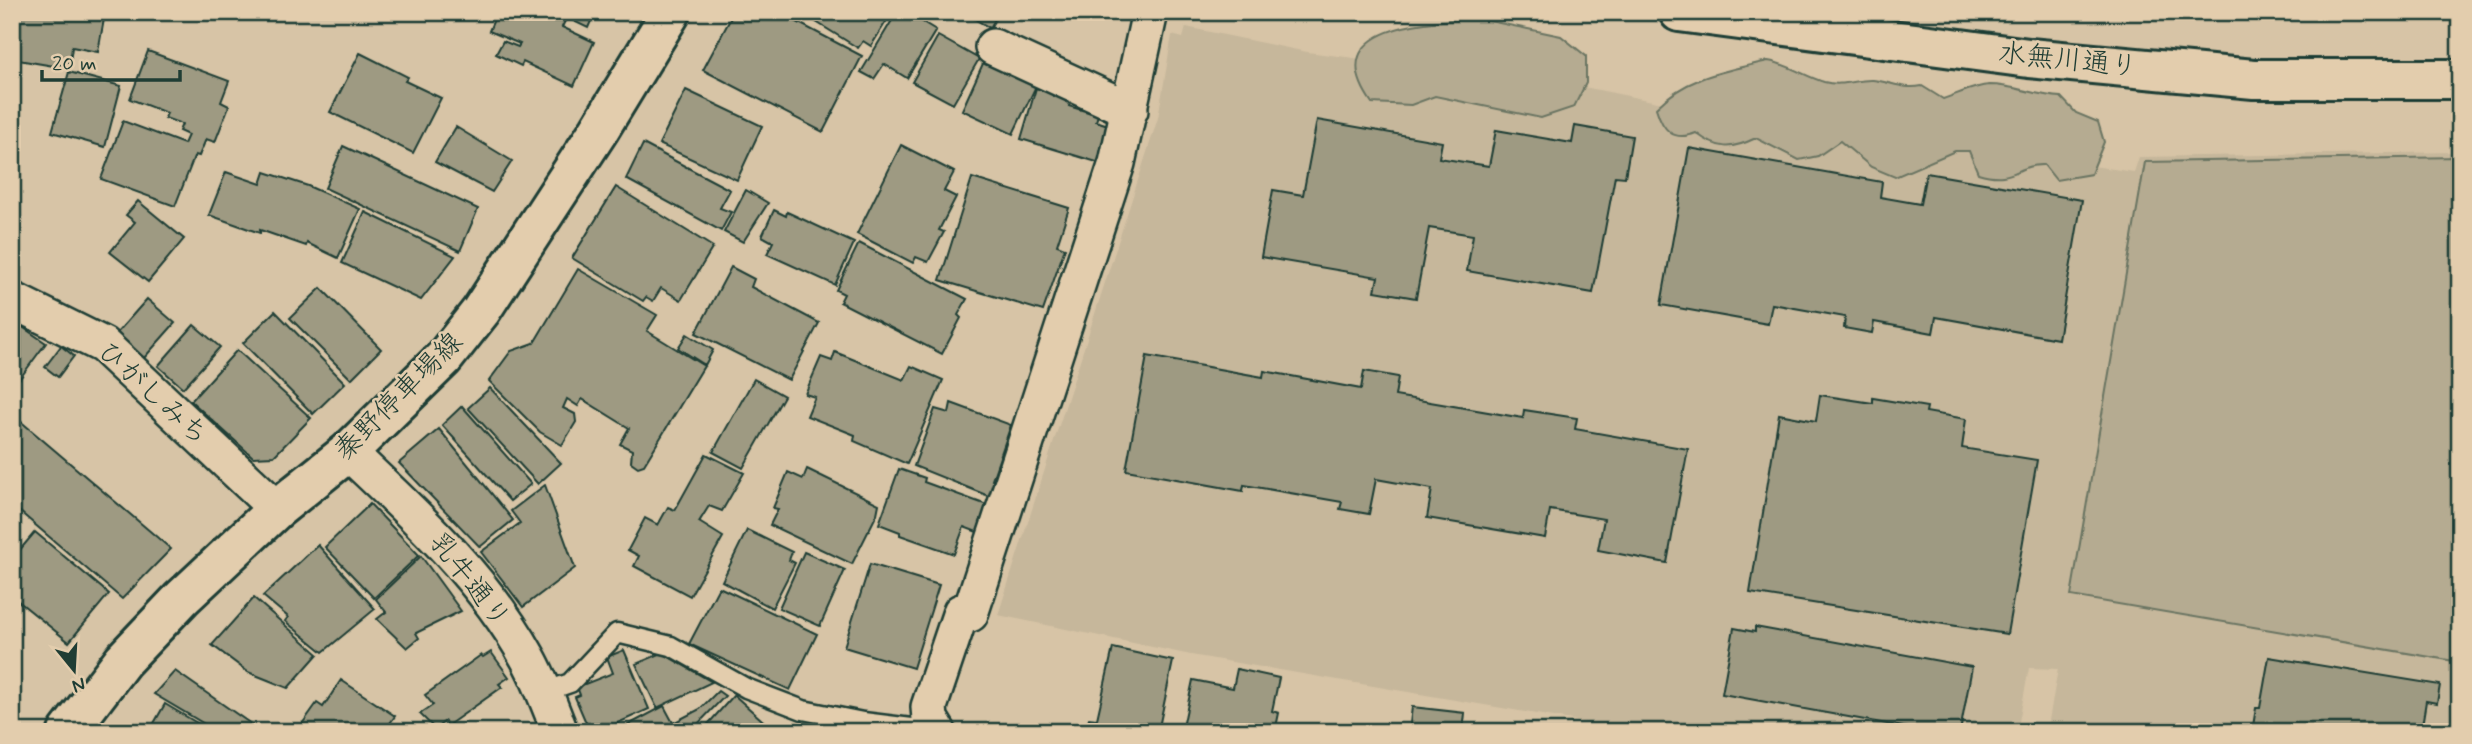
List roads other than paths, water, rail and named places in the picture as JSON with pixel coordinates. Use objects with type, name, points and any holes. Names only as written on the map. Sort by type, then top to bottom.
[{"type":"main road","name":"秦野停車場線","points":[[68,732],[122,660],[182,597],[277,509],[348,452],[444,358],[481,312],[599,130],[671,12]]},
{"type":"main road","name":"水無川通り","points":[[1679,12],[2029,58],[2255,79],[2460,79]]},
{"type":"street","points":[[937,731],[930,719],[929,707],[961,612],[970,614],[1117,163],[1150,12]]},
{"type":"street","points":[[993,47],[1130,110]]},
{"type":"street","name":"ひがしみち","points":[[12,300],[103,345],[277,509]]},
{"type":"street","name":"乳牛通り","points":[[348,452],[422,522],[477,584],[527,657],[560,732]]},
{"type":"lane","points":[[544,692],[569,683],[617,633],[671,646],[746,688],[803,710],[863,722],[937,731]]}]
